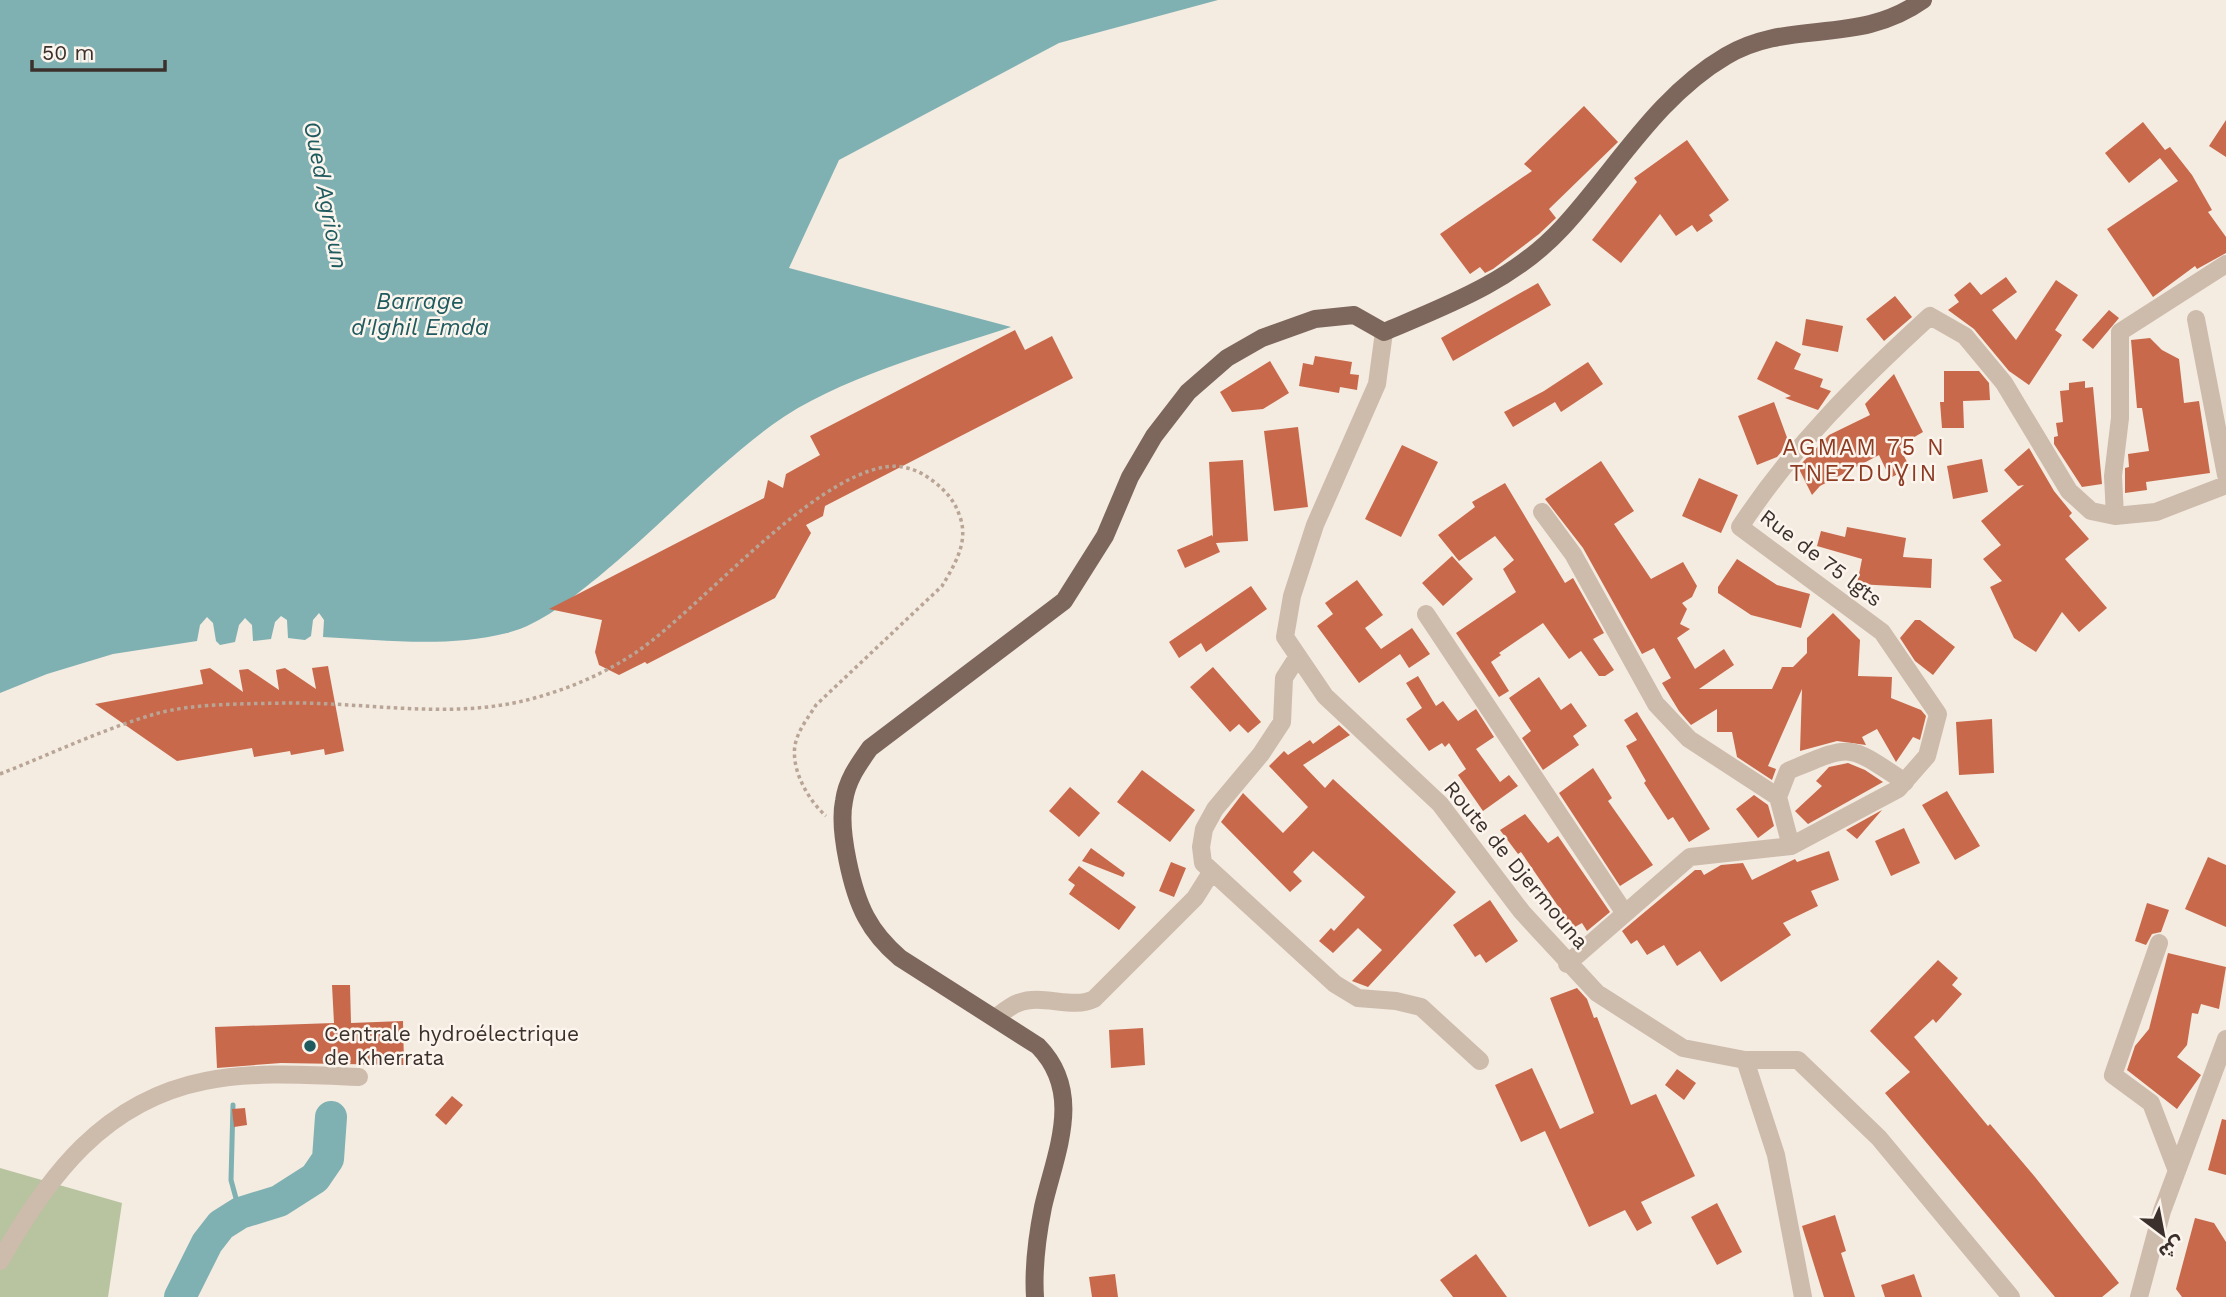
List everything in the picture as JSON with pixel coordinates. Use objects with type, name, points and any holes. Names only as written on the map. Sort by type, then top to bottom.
[{"type":"main road","points":[[1035,1297],[1033,1267],[1043,1208],[1060,1140],[1064,1113],[1062,1085],[1053,1061],[1038,1045],[900,958],[882,942],[865,915],[858,896],[843,831],[843,802],[854,771],[870,748],[1064,601],[1105,536],[1130,477],[1154,436],[1188,391],[1239,352],[1262,338],[1315,319],[1354,315],[1384,332],[1470,296],[1532,255],[1561,230],[1678,92],[1727,55],[1784,35],[1848,31],[1877,24],[1908,11],[1923,0]]},
{"type":"street","points":[[2226,264],[2120,332],[2120,418],[2113,476],[2115,516],[2156,512],[2226,485]]},
{"type":"street","name":"Rue de 75 lgts","points":[[1567,964],[1690,857],[1791,846],[1898,789],[1927,756],[1938,714],[1882,632],[1740,527],[1774,475],[1854,385],[1930,316],[1965,337],[2004,383],[2069,491],[2091,511],[2115,516]]},
{"type":"street","points":[[2196,318],[2226,475]]},
{"type":"street","name":"Route de Djermouna","points":[[1384,332],[1377,384],[1315,526],[1292,596],[1286,637],[1298,656],[1325,696],[1440,804],[1522,912],[1567,964],[1597,993],[1683,1048],[1745,1060],[1798,1060],[1879,1138],[2011,1297]]},
{"type":"street","points":[[1542,512],[1573,554],[1656,704],[1689,739],[1778,797]]},
{"type":"street","points":[[1426,614],[1624,912]]},
{"type":"street","points":[[1298,656],[1284,678],[1282,722],[1261,754],[1214,809],[1204,829],[1201,847],[1203,863],[1335,984],[1358,998],[1395,1001],[1421,1007],[1480,1061]]},
{"type":"street","points":[[1791,846],[1778,797],[1788,771],[1839,750],[1860,752],[1905,782]]},
{"type":"street","points":[[995,1018],[1019,1002],[1058,1000],[1083,1004],[1094,999],[1195,898],[1212,870]]},
{"type":"street","points":[[2159,943],[2113,1075],[2151,1103],[2177,1171]]},
{"type":"street","points":[[2139,1297],[2162,1211],[2226,1038]]},
{"type":"street","points":[[1745,1060],[1776,1155],[1804,1297]]},
{"type":"street","points":[[0,1261],[20,1225],[71,1156],[117,1115],[162,1094],[205,1081],[290,1074],[359,1077]]},
{"type":"path","points":[[0,775],[157,713],[288,703],[473,707],[519,702],[558,692],[601,674],[638,650],[827,493],[877,468],[902,466],[930,478],[950,495],[961,519],[962,542],[956,564],[942,586],[816,705],[802,728],[795,756],[801,780],[808,796],[843,831]]},
{"type":"green space","points":[[0,1168],[122,1203],[108,1297],[0,1297]]},
{"type":"water","name":"Barrage d'Ighil Emda","points":[[0,0],[1218,0],[1059,43],[839,160],[789,268],[1011,327],[887,368],[826,393],[798,408],[749,443],[576,595],[532,624],[484,638],[415,642],[323,637],[324,620],[319,613],[313,620],[311,636],[305,640],[288,638],[287,620],[281,616],[275,622],[271,639],[253,641],[252,625],[245,618],[239,625],[235,642],[220,645],[216,641],[213,623],[207,617],[200,625],[197,641],[113,654],[47,674],[0,693]]},
{"type":"building","points":[[1584,106],[1618,142],[1549,209],[1556,218],[1539,234],[1493,269],[1485,273],[1480,267],[1470,274],[1440,234],[1532,171],[1524,164]]},
{"type":"building","points":[[2226,120],[2226,157],[2209,146]]},
{"type":"building","points":[[2143,122],[2165,150],[2170,147],[2192,175],[2212,210],[2208,212],[2226,237],[2226,253],[2197,269],[2195,266],[2153,297],[2107,229],[2178,181],[2160,158],[2129,183],[2105,153]]},
{"type":"building","points":[[1687,140],[1729,200],[1709,215],[1713,221],[1697,232],[1692,225],[1676,236],[1660,214],[1621,263],[1592,240],[1637,182],[1634,178]]},
{"type":"building","points":[[2006,277],[2017,292],[1992,310],[2016,340],[2056,280],[2078,295],[2055,330],[2062,335],[2029,385],[2009,371],[1974,329],[1948,310],[1959,302],[1954,295],[1970,282],[1981,295]]},
{"type":"building","points":[[1538,283],[1551,305],[1453,361],[1441,338]]},
{"type":"building","points":[[1895,296],[1912,317],[1884,341],[1866,319]]},
{"type":"building","points":[[2109,310],[2119,318],[2093,349],[2082,340]]},
{"type":"building","points":[[1806,319],[1843,326],[1838,352],[1802,345]]},
{"type":"building","points":[[1015,330],[1025,350],[1052,336],[1073,378],[825,506],[823,516],[806,525],[811,533],[775,598],[647,664],[645,662],[619,675],[599,665],[595,652],[602,620],[549,609],[764,498],[768,480],[783,488],[786,474],[820,455],[810,436]]},
{"type":"building","points":[[2150,338],[2162,350],[2179,359],[2184,403],[2199,401],[2210,473],[2146,482],[2147,490],[2125,493],[2128,454],[2149,451],[2142,408],[2137,408],[2131,340]]},
{"type":"building","points":[[1776,341],[1801,354],[1794,369],[1823,379],[1820,387],[1831,391],[1818,410],[1785,398],[1791,396],[1757,379]]},
{"type":"building","points":[[1315,356],[1352,362],[1350,374],[1359,375],[1357,390],[1340,387],[1339,393],[1299,386],[1303,363],[1313,365]]},
{"type":"building","points":[[1270,361],[1289,393],[1263,409],[1232,412],[1220,392]]},
{"type":"building","points":[[1588,362],[1603,384],[1561,412],[1555,402],[1513,427],[1504,412],[1544,391]]},
{"type":"building","points":[[1944,371],[1979,371],[1989,383],[1990,400],[1963,401],[1964,428],[1942,428],[1940,402],[1944,402]]},
{"type":"building","points":[[1894,374],[1923,432],[1899,446],[1910,468],[1890,478],[1879,455],[1820,486],[1812,495],[1798,467],[1829,435],[1870,415],[1865,404]]},
{"type":"building","points":[[2085,381],[2085,388],[2093,387],[2102,484],[2082,487],[2054,444],[2054,437],[2058,436],[2056,423],[2063,422],[2060,391],[2069,390],[2069,383]]},
{"type":"building","points":[[1774,402],[1789,443],[1777,457],[1757,465],[1738,416]]},
{"type":"building","points":[[1298,427],[1308,507],[1274,511],[1264,431]]},
{"type":"building","points":[[1402,445],[1438,462],[1401,537],[1365,519]]},
{"type":"building","points":[[2029,448],[2054,491],[2072,513],[2069,516],[2089,539],[2065,559],[2107,608],[2079,632],[2062,612],[2036,652],[2014,638],[1990,587],[2002,581],[1983,559],[2001,545],[1981,521],[2024,485],[2018,486],[2004,470]]},
{"type":"building","points":[[1982,459],[1988,492],[1953,499],[1947,466]]},
{"type":"building","points":[[1243,460],[1248,541],[1216,543],[1220,552],[1185,568],[1177,550],[1212,535],[1213,537],[1209,462]]},
{"type":"building","points":[[1601,461],[1634,511],[1614,524],[1651,579],[1683,562],[1697,586],[1692,597],[1682,603],[1687,609],[1680,624],[1690,629],[1677,638],[1695,669],[1724,649],[1734,665],[1699,689],[1772,689],[1782,667],[1793,667],[1807,653],[1807,638],[1833,613],[1860,640],[1858,676],[1892,677],[1891,698],[1921,710],[1926,716],[1920,740],[1913,737],[1896,762],[1877,729],[1862,737],[1866,745],[1837,741],[1800,751],[1802,689],[1768,766],[1776,769],[1772,780],[1737,757],[1732,732],[1717,732],[1717,709],[1691,725],[1662,683],[1671,678],[1654,648],[1642,654],[1583,548],[1545,499]]},
{"type":"building","points":[[1699,478],[1738,495],[1721,533],[1682,516]]},
{"type":"building","points":[[1505,483],[1565,583],[1573,578],[1604,633],[1593,639],[1614,670],[1605,676],[1599,676],[1581,651],[1569,659],[1543,623],[1499,653],[1501,655],[1491,662],[1509,691],[1499,697],[1456,633],[1516,592],[1503,569],[1514,560],[1495,536],[1459,561],[1438,535],[1475,507],[1472,502]]},
{"type":"building","points":[[1847,527],[1906,538],[1903,557],[1932,559],[1931,588],[1857,584],[1862,559],[1817,546],[1821,531],[1845,537]]},
{"type":"building","points":[[1452,556],[1473,579],[1443,606],[1422,583]]},
{"type":"building","points":[[1737,559],[1777,585],[1810,594],[1801,628],[1751,615],[1718,593],[1718,587]]},
{"type":"building","points":[[1357,580],[1383,615],[1365,628],[1381,649],[1412,628],[1430,654],[1409,668],[1400,654],[1359,683],[1317,626],[1333,614],[1325,603]]},
{"type":"building","points":[[1251,586],[1267,609],[1206,652],[1201,643],[1179,658],[1169,642]]},
{"type":"building","points":[[1915,620],[1920,620],[1955,647],[1933,675],[1915,661],[1900,638]]},
{"type":"building","points":[[328,666],[344,751],[325,755],[324,749],[291,755],[290,751],[254,757],[252,748],[177,761],[95,704],[203,684],[200,670],[210,668],[243,692],[239,670],[248,669],[279,690],[276,670],[285,668],[316,689],[312,668]]},
{"type":"building","points":[[1213,667],[1261,722],[1248,733],[1239,724],[1230,732],[1190,687]]},
{"type":"building","points":[[1418,676],[1436,706],[1443,701],[1458,721],[1476,709],[1494,737],[1476,749],[1500,782],[1509,775],[1518,786],[1483,811],[1458,775],[1466,769],[1449,743],[1445,747],[1442,743],[1429,751],[1406,719],[1422,708],[1406,683]]},
{"type":"building","points":[[1539,677],[1561,710],[1571,703],[1587,726],[1573,736],[1579,745],[1543,770],[1522,738],[1531,731],[1509,698]]},
{"type":"building","points":[[1637,712],[1710,829],[1689,842],[1673,817],[1668,820],[1644,783],[1646,781],[1626,746],[1637,740],[1624,720]]},
{"type":"building","points":[[1992,719],[1994,773],[1959,775],[1956,722]]},
{"type":"building","points":[[1339,725],[1350,735],[1303,765],[1325,788],[1333,779],[1456,892],[1368,987],[1352,981],[1382,950],[1358,928],[1333,953],[1319,941],[1331,928],[1334,931],[1365,897],[1313,851],[1293,872],[1302,881],[1290,892],[1221,822],[1243,793],[1283,833],[1308,807],[1269,766],[1284,751],[1288,755],[1310,740],[1313,744]]},
{"type":"building","points":[[1848,763],[1883,782],[1808,824],[1795,811],[1822,786],[1816,781],[1829,767]]},
{"type":"building","points":[[1593,768],[1612,798],[1608,801],[1653,865],[1620,886],[1559,793]]},
{"type":"building","points":[[1142,770],[1195,810],[1170,842],[1117,802]]},
{"type":"building","points":[[1070,787],[1100,813],[1079,837],[1049,811]]},
{"type":"building","points":[[1947,791],[1980,846],[1955,860],[1922,805]]},
{"type":"building","points":[[1754,795],[1768,805],[1774,826],[1758,838],[1736,809]]},
{"type":"building","points":[[1882,810],[1857,839],[1846,830]]},
{"type":"building","points":[[1525,814],[1548,843],[1558,836],[1610,912],[1587,931],[1582,923],[1573,928],[1521,852],[1518,854],[1500,830]]},
{"type":"building","points":[[1904,828],[1920,863],[1891,876],[1875,841]]},
{"type":"building","points":[[1091,848],[1125,873],[1123,877],[1082,861]]},
{"type":"building","points":[[1829,851],[1839,880],[1811,891],[1818,906],[1783,923],[1791,935],[1721,982],[1700,951],[1677,966],[1664,945],[1647,955],[1637,940],[1631,944],[1622,931],[1695,870],[1701,870],[1704,875],[1721,865],[1743,863],[1752,880],[1795,859],[1797,862]]},
{"type":"building","points":[[2208,857],[2226,865],[2226,927],[2185,909]]},
{"type":"building","points":[[1171,862],[1186,868],[1174,897],[1159,891]]},
{"type":"building","points":[[1079,866],[1136,907],[1119,930],[1069,894],[1075,885],[1068,880]]},
{"type":"building","points":[[1490,900],[1518,941],[1486,963],[1480,954],[1475,957],[1453,925]]},
{"type":"building","points":[[2147,903],[2169,910],[2161,932],[2152,934],[2146,945],[2135,941]]},
{"type":"building","points":[[2168,953],[2226,967],[2219,1009],[2201,1004],[2198,1014],[2192,1013],[2187,1045],[2177,1057],[2201,1075],[2177,1109],[2127,1070],[2135,1046],[2149,1029]]},
{"type":"building","points":[[1938,960],[1958,978],[1952,985],[1962,994],[1936,1023],[1933,1019],[1914,1037],[1988,1126],[1990,1124],[2035,1177],[2119,1283],[2102,1297],[2055,1297],[1885,1093],[1910,1072],[1870,1031]]},
{"type":"building","name":"Centrale hydroélectrique de Kherrata","points":[[332,985],[350,985],[351,1023],[403,1021],[404,1065],[281,1063],[217,1068],[215,1027],[334,1023]]},
{"type":"building","points":[[1577,988],[1587,999],[1594,1018],[1597,1017],[1631,1105],[1656,1094],[1695,1176],[1641,1202],[1652,1223],[1637,1231],[1625,1210],[1589,1227],[1545,1131],[1521,1142],[1495,1085],[1532,1068],[1560,1129],[1594,1113],[1550,998]]},
{"type":"building","points":[[1143,1028],[1145,1065],[1111,1068],[1109,1030]]},
{"type":"building","points":[[1677,1069],[1696,1083],[1684,1100],[1665,1085]]},
{"type":"building","points":[[452,1096],[463,1105],[446,1125],[435,1115]]},
{"type":"building","points":[[245,1108],[247,1125],[234,1127],[232,1109]]},
{"type":"building","points":[[2222,1119],[2226,1120],[2226,1175],[2208,1170]]},
{"type":"building","points":[[1717,1203],[1742,1252],[1717,1265],[1691,1217]]},
{"type":"building","points":[[1835,1215],[1846,1251],[1841,1253],[1855,1297],[1824,1297],[1802,1226]]},
{"type":"building","points":[[2195,1218],[2214,1223],[2226,1242],[2226,1297],[2182,1297],[2176,1289]]},
{"type":"building","points":[[1476,1254],[1507,1297],[1453,1297],[1440,1280]]},
{"type":"building","points":[[1115,1274],[1118,1297],[1092,1297],[1089,1277]]},
{"type":"building","points":[[1914,1274],[1922,1297],[1885,1297],[1881,1285]]},
{"type":"waterway","points":[[233,1105],[231,1180],[240,1213]]},
{"type":"waterway","points":[[180,1297],[207,1243],[221,1225],[240,1213],[279,1201],[315,1178],[328,1159],[331,1117]]},
{"type":"place","name":"Centrale hydroélectrique de Kherrata","points":[[310,1046]]},
{"type":"district","name":"AGMAM 75 N TNEZDUƔIN","points":[[1864,460]]},
{"type":"water label","name":"Oued Agrioun","points":[[326,195]]}]
